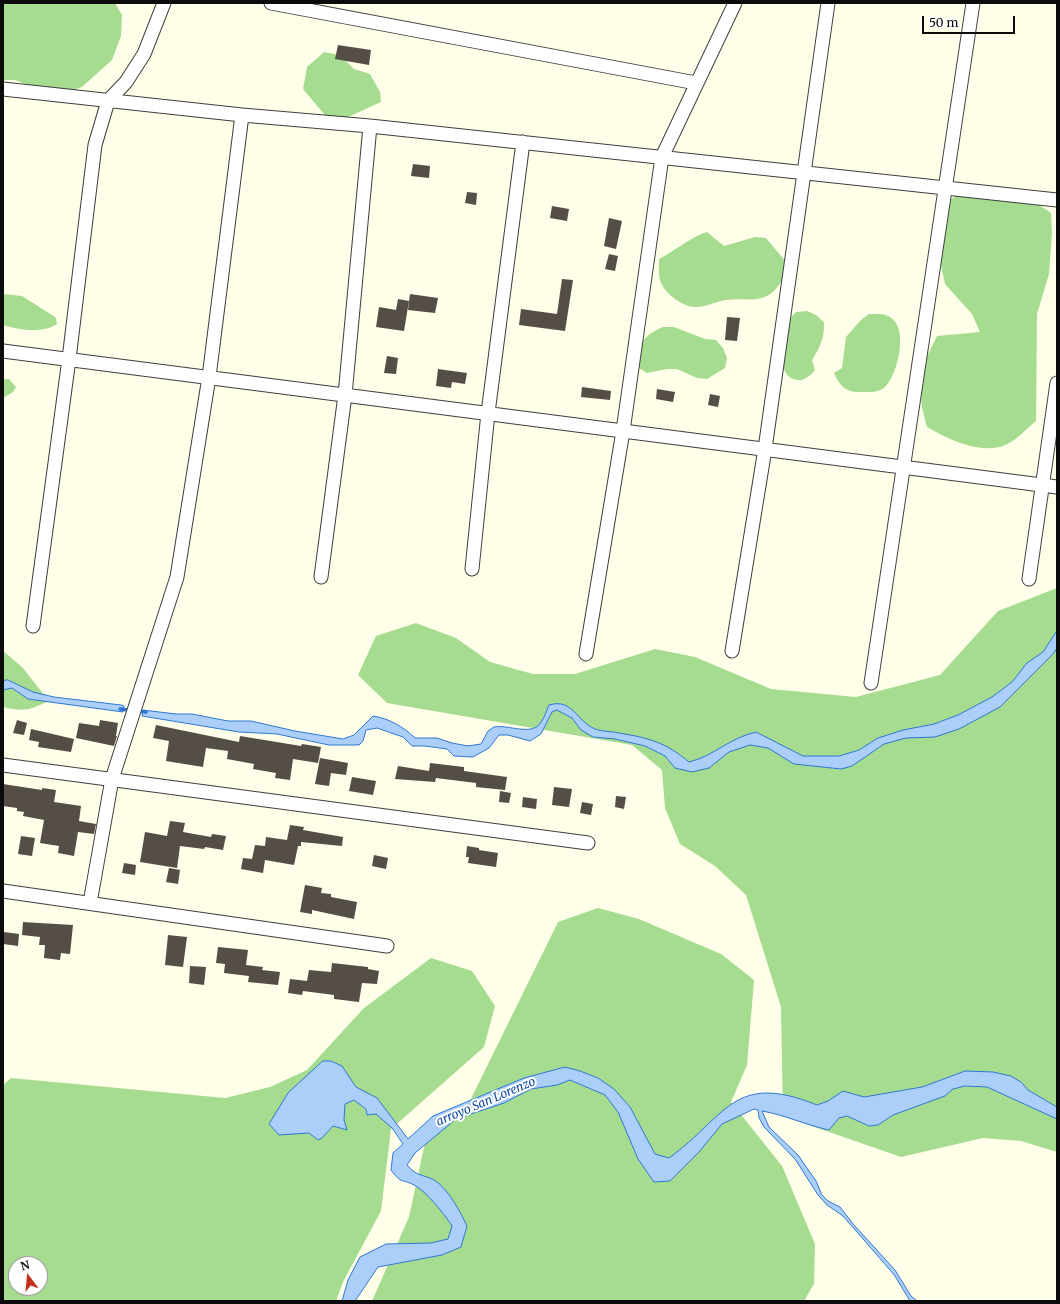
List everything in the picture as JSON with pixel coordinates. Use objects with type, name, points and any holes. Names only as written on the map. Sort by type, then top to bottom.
[{"type":"street","points":[[33,626],[69,359],[95,145],[108,101],[126,82],[144,54],[164,3]]},
{"type":"street","points":[[271,3],[696,83]]},
{"type":"street","points":[[586,654],[623,431],[662,157],[735,3]]},
{"type":"street","points":[[732,650],[765,449],[828,3]]},
{"type":"street","points":[[871,683],[973,3]]},
{"type":"street","points":[[3,89],[242,115],[370,126],[523,142],[1057,200]]},
{"type":"street","points":[[90,903],[112,779],[130,727],[137,700],[177,577],[209,377],[242,115]]},
{"type":"street","points":[[321,576],[345,395],[370,126]]},
{"type":"street","points":[[472,569],[488,413],[523,142]]},
{"type":"street","points":[[3,351],[1057,487]]},
{"type":"street","points":[[1029,579],[1057,383]]},
{"type":"street","points":[[3,764],[588,843]]},
{"type":"street","points":[[3,891],[387,946]]},
{"type":"green space","points":[[3,3],[115,3],[122,15],[121,36],[112,60],[82,87],[56,96],[15,80],[3,80]]},
{"type":"green space","points":[[324,52],[340,55],[354,69],[370,74],[380,92],[381,102],[348,117],[329,120],[303,89],[307,67]]},
{"type":"green space","points":[[968,187],[1032,200],[1051,213],[1052,233],[1049,274],[1037,314],[1036,421],[1012,442],[993,448],[974,447],[964,444],[927,427],[922,408],[919,373],[937,336],[980,332],[972,314],[945,284],[940,261],[939,241],[950,200]]},
{"type":"green space","points":[[707,232],[724,246],[755,237],[766,238],[786,262],[786,269],[779,285],[773,292],[761,298],[725,300],[699,307],[685,305],[675,299],[661,283],[659,274],[659,259],[695,237]]},
{"type":"green space","points":[[3,294],[22,296],[56,318],[57,324],[38,330],[23,330],[3,325]]},
{"type":"green space","points":[[807,311],[816,315],[824,322],[824,332],[820,346],[812,360],[815,370],[807,378],[797,380],[790,378],[783,366],[781,351],[781,328],[796,312]]},
{"type":"green space","points":[[869,314],[885,315],[890,317],[896,323],[899,331],[900,351],[894,372],[890,381],[885,387],[873,392],[854,392],[843,387],[834,373],[842,368],[846,337],[861,320]]},
{"type":"green space","points":[[663,327],[674,327],[705,339],[716,340],[723,348],[727,358],[725,368],[707,379],[697,378],[677,369],[667,369],[647,373],[639,368],[633,360],[638,349],[648,336]]},
{"type":"green space","points":[[3,379],[9,379],[16,387],[13,392],[3,398]]},
{"type":"green space","points":[[1057,588],[1057,1152],[1021,1141],[983,1138],[901,1157],[783,1116],[781,1007],[746,895],[715,866],[680,844],[665,808],[662,770],[632,745],[387,703],[358,675],[376,636],[416,623],[456,638],[490,662],[533,674],[575,674],[655,649],[695,657],[771,689],[856,697],[940,675],[998,611]]},
{"type":"green space","points":[[3,651],[22,667],[49,701],[22,710],[3,707]]},
{"type":"green space","points":[[598,908],[639,919],[721,954],[754,980],[747,1065],[731,1102],[782,1166],[815,1244],[814,1284],[804,1301],[372,1301],[409,1217],[426,1138],[463,1115],[558,922]]},
{"type":"green space","points":[[431,958],[472,971],[495,1006],[484,1047],[391,1129],[381,1211],[343,1282],[336,1301],[3,1301],[3,1085],[11,1078],[225,1098],[270,1087],[307,1070],[364,1008]]},
{"type":"water","points":[[1057,631],[1057,648],[1053,654],[1000,707],[959,729],[935,737],[906,738],[884,744],[852,766],[841,769],[794,764],[768,748],[750,745],[729,752],[709,768],[692,772],[675,768],[665,756],[645,746],[615,739],[593,737],[581,730],[572,718],[557,710],[552,712],[541,734],[530,741],[508,735],[499,735],[489,748],[473,757],[454,756],[447,749],[412,746],[403,737],[377,728],[366,730],[363,741],[359,745],[329,745],[277,734],[239,732],[142,716],[143,710],[176,714],[192,714],[228,721],[251,721],[295,731],[343,739],[354,735],[373,716],[396,724],[415,738],[437,738],[468,746],[481,744],[488,731],[494,727],[532,729],[544,718],[549,705],[557,704],[569,707],[583,721],[595,729],[648,739],[664,745],[689,762],[706,756],[738,738],[756,732],[803,756],[839,756],[859,750],[878,738],[903,730],[934,724],[958,715],[992,697],[1012,682],[1027,663],[1043,652]]},
{"type":"water","points":[[8,680],[33,692],[54,697],[121,705],[124,706],[123,712],[28,699],[12,688],[3,690],[3,681]]},
{"type":"water","name":"arroyo San Lorenzo","points":[[323,1061],[331,1061],[342,1066],[356,1087],[377,1098],[408,1139],[433,1116],[524,1078],[565,1067],[598,1078],[614,1089],[630,1107],[655,1154],[669,1158],[733,1103],[749,1096],[767,1093],[789,1096],[817,1105],[828,1101],[843,1091],[864,1097],[922,1087],[965,1071],[993,1072],[1011,1076],[1021,1082],[1028,1090],[1057,1107],[1057,1119],[987,1087],[965,1086],[953,1089],[945,1096],[893,1115],[878,1125],[869,1126],[847,1116],[839,1118],[829,1130],[762,1111],[769,1127],[798,1155],[816,1181],[822,1195],[828,1201],[840,1207],[854,1225],[895,1270],[911,1296],[917,1301],[910,1301],[895,1276],[877,1255],[843,1216],[827,1205],[818,1195],[795,1159],[764,1127],[759,1118],[758,1110],[754,1109],[722,1124],[699,1152],[670,1181],[654,1182],[638,1159],[618,1112],[605,1095],[570,1080],[557,1085],[531,1089],[504,1103],[456,1119],[415,1153],[407,1165],[417,1173],[434,1180],[454,1201],[467,1226],[461,1247],[442,1255],[378,1267],[355,1301],[342,1301],[348,1280],[360,1257],[386,1244],[431,1243],[448,1239],[452,1226],[424,1192],[414,1185],[400,1179],[391,1170],[393,1153],[403,1144],[392,1128],[376,1114],[367,1115],[366,1109],[354,1100],[345,1104],[344,1120],[347,1130],[333,1126],[322,1138],[318,1140],[309,1133],[279,1135],[269,1124],[288,1093]]},
{"type":"building","points":[[338,45],[371,50],[369,65],[335,59]]},
{"type":"building","points":[[413,164],[430,166],[429,178],[411,176]]},
{"type":"building","points":[[467,192],[477,193],[476,205],[465,203]]},
{"type":"building","points":[[552,206],[569,209],[567,221],[550,218]]},
{"type":"building","points":[[609,218],[622,221],[616,249],[604,246]]},
{"type":"building","points":[[609,254],[618,256],[615,271],[605,269]]},
{"type":"building","points":[[562,279],[573,280],[565,331],[519,325],[521,309],[557,314]]},
{"type":"building","points":[[410,294],[438,298],[435,313],[408,310]]},
{"type":"building","points":[[398,299],[409,301],[404,331],[376,327],[379,307],[396,310]]},
{"type":"building","points":[[727,317],[740,318],[737,341],[725,340]]},
{"type":"building","points":[[387,356],[398,358],[396,374],[384,373]]},
{"type":"building","points":[[438,369],[467,373],[465,384],[452,382],[451,388],[436,386]]},
{"type":"building","points":[[582,387],[611,391],[610,400],[581,397]]},
{"type":"building","points":[[657,389],[675,392],[673,402],[656,399]]},
{"type":"building","points":[[710,394],[720,396],[718,407],[708,405]]},
{"type":"building","points":[[17,720],[27,723],[24,735],[13,733]]},
{"type":"building","points":[[100,720],[118,723],[117,736],[114,746],[76,738],[79,723],[99,726]]},
{"type":"building","points":[[156,725],[239,742],[240,736],[301,746],[302,744],[321,747],[318,763],[293,759],[290,780],[275,778],[276,773],[253,769],[254,764],[227,759],[228,751],[206,748],[203,767],[166,761],[169,741],[153,738]]},
{"type":"building","points":[[31,729],[74,739],[71,752],[38,747],[39,742],[29,740]]},
{"type":"building","points":[[320,758],[348,763],[346,775],[331,773],[329,786],[315,784]]},
{"type":"building","points":[[430,763],[464,767],[464,771],[507,777],[505,790],[476,787],[476,783],[436,778],[435,782],[395,779],[398,766],[429,771]]},
{"type":"building","points":[[352,777],[376,781],[373,795],[349,791]]},
{"type":"building","points":[[3,784],[42,790],[42,788],[56,790],[54,802],[81,806],[79,821],[96,824],[94,834],[78,832],[74,856],[58,853],[59,846],[40,843],[44,820],[23,816],[24,812],[17,811],[17,808],[3,806]]},
{"type":"building","points":[[554,787],[572,789],[569,807],[552,805]]},
{"type":"building","points":[[500,791],[511,793],[509,803],[499,802]]},
{"type":"building","points":[[616,796],[626,797],[624,809],[615,807]]},
{"type":"building","points":[[523,797],[537,799],[536,809],[522,807]]},
{"type":"building","points":[[582,802],[593,804],[591,815],[580,813]]},
{"type":"building","points":[[170,821],[185,823],[183,832],[211,837],[212,834],[226,836],[223,850],[205,847],[204,849],[180,846],[177,868],[140,862],[145,832],[167,836]]},
{"type":"building","points":[[290,825],[304,827],[303,830],[343,837],[342,846],[301,842],[301,846],[298,846],[294,865],[265,860],[263,873],[241,869],[243,858],[252,859],[255,845],[265,846],[266,837],[287,840]]},
{"type":"building","points":[[21,836],[35,838],[32,856],[18,854]]},
{"type":"building","points":[[467,846],[479,848],[479,850],[498,853],[496,867],[468,863],[469,857],[466,857]]},
{"type":"building","points":[[374,855],[388,858],[386,869],[372,866]]},
{"type":"building","points":[[124,863],[136,865],[135,875],[122,873]]},
{"type":"building","points":[[169,868],[180,870],[178,884],[166,882]]},
{"type":"building","points":[[305,885],[322,888],[321,893],[331,894],[331,897],[357,902],[354,919],[312,910],[312,914],[300,912]]},
{"type":"building","points":[[23,922],[73,925],[70,954],[61,953],[60,960],[44,958],[45,945],[39,945],[40,937],[22,935]]},
{"type":"building","points":[[4,932],[19,934],[18,946],[3,944]]},
{"type":"building","points":[[168,935],[187,937],[183,967],[165,965]]},
{"type":"building","points":[[218,947],[248,950],[246,965],[263,967],[262,970],[280,972],[278,985],[248,982],[249,976],[224,973],[225,964],[216,963]]},
{"type":"building","points":[[332,963],[368,967],[368,969],[379,971],[377,984],[362,983],[359,1002],[334,999],[334,995],[303,991],[302,995],[288,993],[290,979],[307,981],[309,970],[331,972]]},
{"type":"building","points":[[190,966],[206,967],[204,985],[189,983]]},
{"type":"waterway","points":[[120,709],[146,712]]}]
